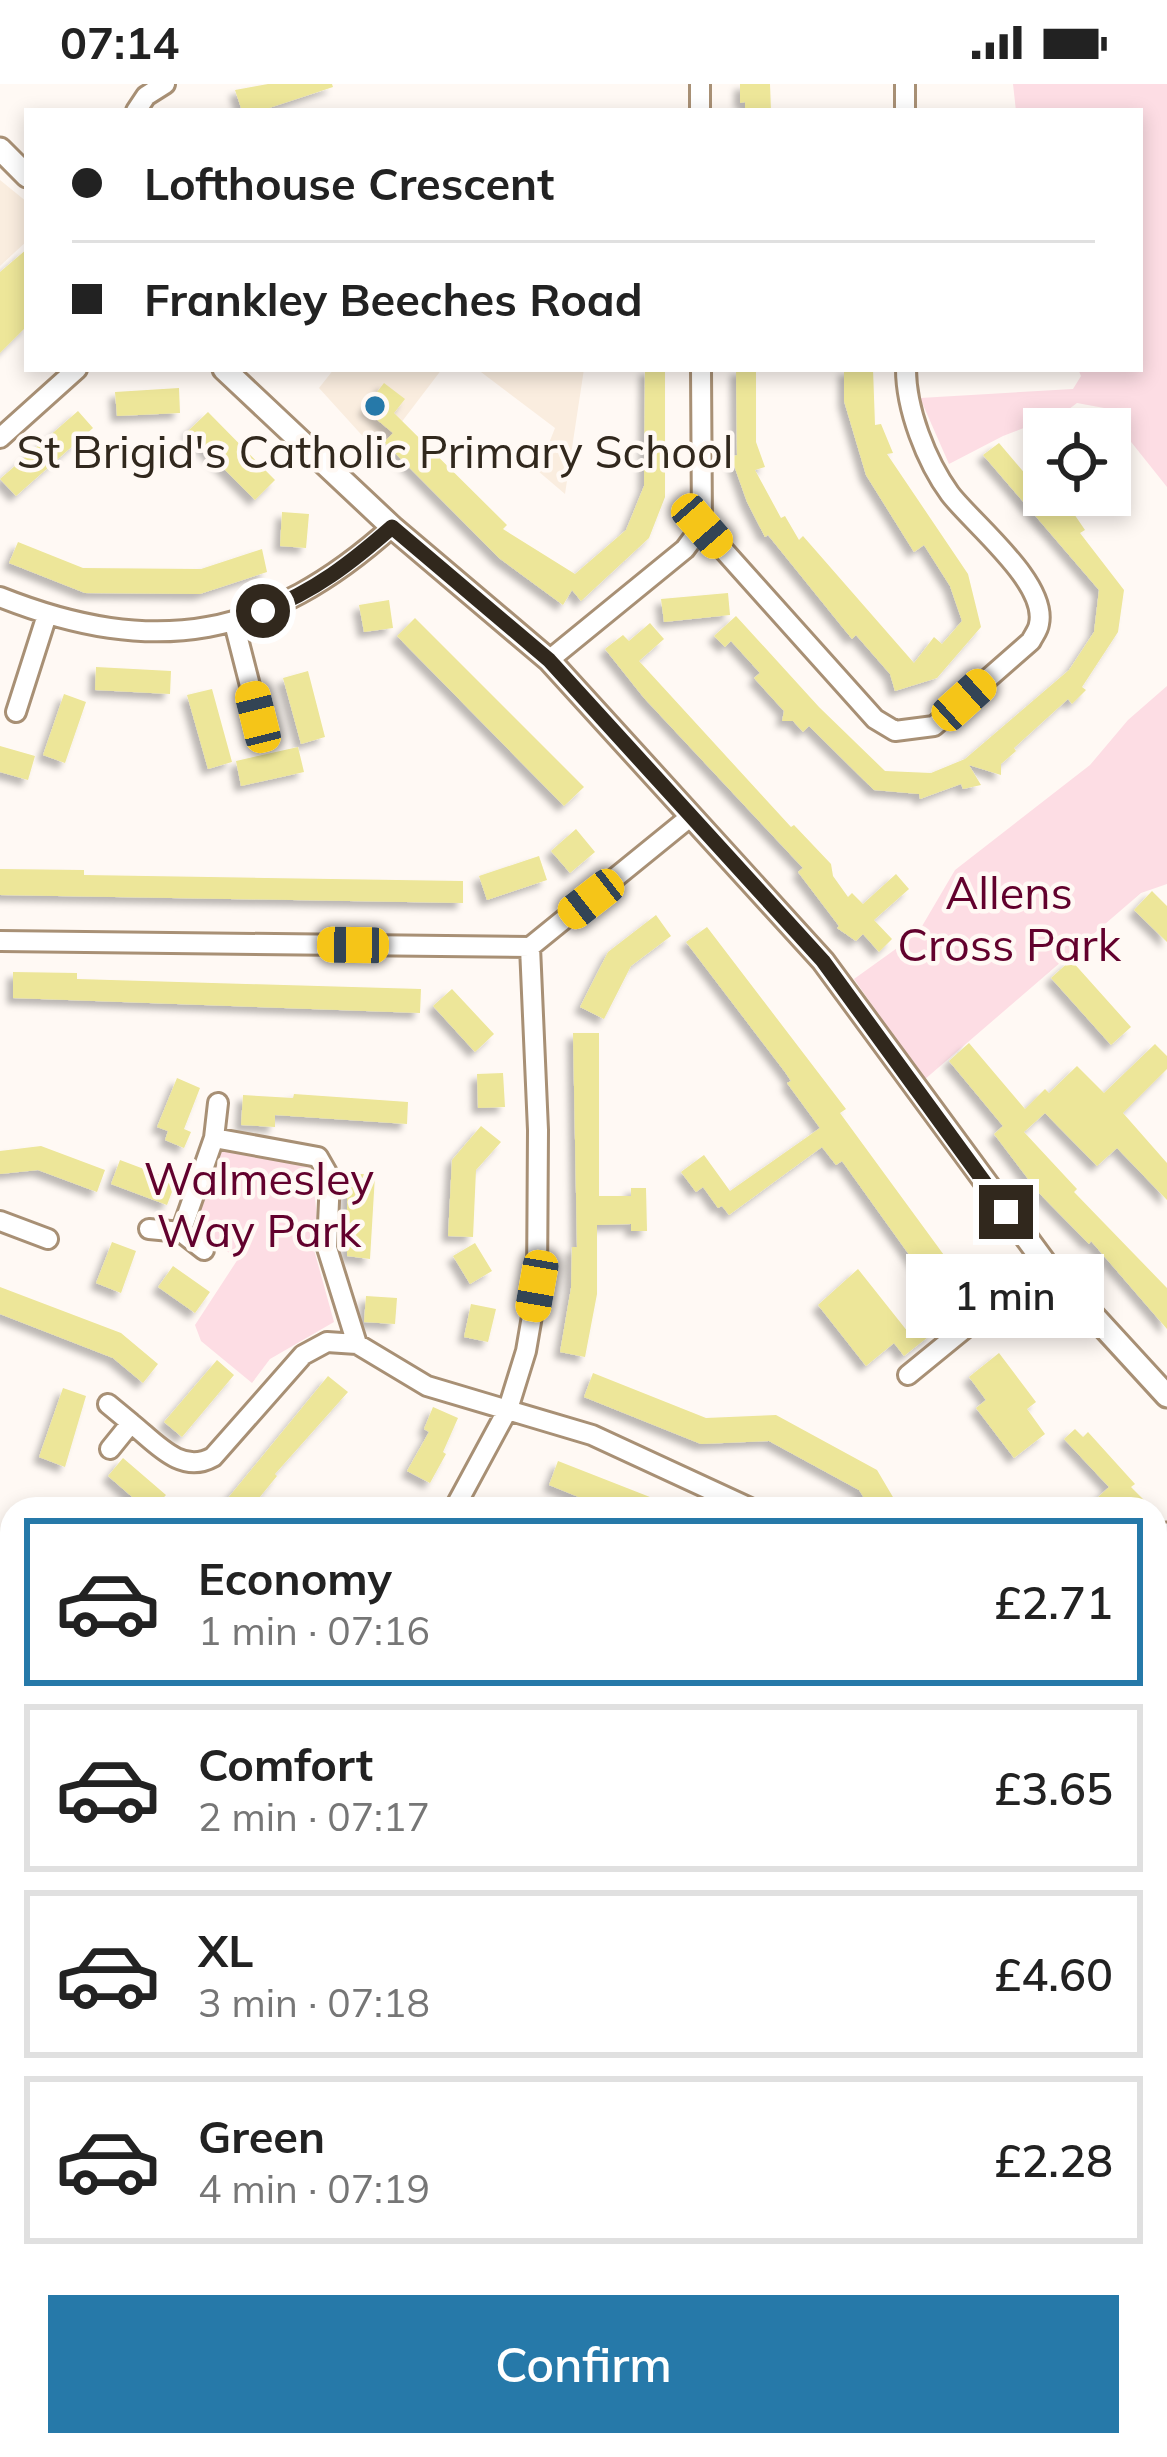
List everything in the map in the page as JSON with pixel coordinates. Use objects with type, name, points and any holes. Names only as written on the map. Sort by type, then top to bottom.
[{"type":"street","points":[[141,104],[165,84]]},
{"type":"street","points":[[0,149],[24,173]]},
{"type":"street","points":[[0,438],[74,372]]},
{"type":"street","points":[[227,372],[392,527],[549,660],[835,976],[1046,1263],[1167,1396]]},
{"type":"street","points":[[549,660],[685,549],[702,526],[701,372]]},
{"type":"street","points":[[702,526],[875,719],[895,731],[934,726],[1030,641],[1040,623],[1037,600],[1024,578],[948,492],[924,445],[907,372]]},
{"type":"street","points":[[0,597],[77,623],[182,632],[233,623],[293,600],[347,567],[392,527]]},
{"type":"street","points":[[16,712],[47,615]]},
{"type":"street","points":[[233,623],[258,717]]},
{"type":"street","points":[[0,941],[530,947],[690,817]]},
{"type":"street","points":[[460,1497],[508,1409],[526,1351],[537,1286],[538,1130],[530,947]]},
{"type":"street","points":[[181,1232],[214,1138],[218,1103]]},
{"type":"street","points":[[214,1138],[317,1157],[325,1166],[330,1178],[327,1248],[358,1344]]},
{"type":"street","points":[[0,1221],[48,1238]]},
{"type":"street","points":[[149,1229],[181,1232],[204,1250]]},
{"type":"street","points":[[908,1375],[1046,1263]]},
{"type":"street","points":[[108,1404],[183,1464],[198,1466],[213,1457],[303,1355],[327,1342],[358,1344],[428,1386],[592,1436],[726,1497]]},
{"type":"street","points":[[110,1449],[131,1424]]},
{"type":"shaded area","points":[[0,180],[24,200],[24,244],[0,266]]},
{"type":"shaded area","name":"St Brigid's Catholic Primary School","points":[[332,372],[440,372],[378,453],[319,388]]},
{"type":"shaded area","name":"St Brigid's Catholic Primary School","points":[[481,372],[584,372],[565,494],[538,471],[555,428]]},
{"type":"green space","points":[[1013,84],[1167,84],[1167,487],[1131,442],[1131,408],[1077,403],[1070,408],[1023,408],[1023,428],[949,464],[920,398],[1073,389],[1079,372],[1143,372],[1143,108],[1016,108]]},
{"type":"green space","name":"Allens Cross Park","points":[[1167,686],[1167,884],[1141,893],[924,1080],[854,979],[918,933],[955,870],[1090,765],[1128,720]]},
{"type":"green space","name":"Walmesley Way Park","points":[[215,1148],[277,1152],[312,1168],[317,1218],[313,1246],[334,1322],[270,1359],[252,1383],[201,1341],[195,1325],[238,1259],[205,1236],[197,1222]]},
{"type":"building","points":[[268,84],[333,87],[269,108],[241,108],[235,90]]},
{"type":"building","points":[[740,84],[770,84],[771,108],[745,108],[745,102],[740,103]]},
{"type":"building","points":[[24,252],[24,329],[0,353],[0,272]]},
{"type":"building","points":[[645,372],[665,372],[665,497],[649,538],[581,601],[572,590],[563,605],[499,558],[384,442],[393,433],[364,409],[384,383],[405,399],[394,413],[507,525],[503,529],[575,574],[626,530],[644,486]]},
{"type":"building","points":[[736,372],[756,372],[756,442],[765,467],[755,470],[781,518],[785,516],[799,540],[803,536],[914,663],[934,637],[942,644],[962,621],[950,586],[924,545],[914,552],[866,475],[844,401],[844,372],[873,372],[875,425],[881,424],[893,453],[887,454],[968,574],[981,627],[937,678],[895,691],[890,674],[856,635],[852,639],[765,537],[731,457],[737,455]]},
{"type":"building","points":[[179,388],[180,413],[117,416],[115,392]]},
{"type":"building","points":[[78,411],[93,428],[16,496],[0,479]]},
{"type":"building","points":[[208,412],[275,480],[255,500],[187,432]]},
{"type":"building","points":[[999,443],[1023,471],[1023,502],[983,455]]},
{"type":"building","points":[[282,512],[309,514],[306,548],[280,546]]},
{"type":"building","points":[[1035,516],[1075,516],[1085,530],[1080,533],[1124,590],[1118,632],[1082,687],[1086,690],[1072,704],[1068,699],[1014,748],[1001,764],[1001,775],[969,765],[981,785],[963,789],[961,784],[920,799],[919,794],[874,790],[809,726],[803,732],[793,721],[782,721],[784,711],[754,678],[760,673],[731,641],[725,647],[714,636],[736,616],[885,771],[931,773],[965,759],[1069,670],[1094,632],[1099,590]]},
{"type":"building","points":[[18,542],[83,568],[201,569],[262,549],[267,572],[200,594],[85,593],[9,563]]},
{"type":"building","points":[[728,593],[730,615],[664,622],[661,599]]},
{"type":"building","points":[[389,600],[393,628],[364,632],[359,605]]},
{"type":"building","points":[[415,618],[584,787],[564,806],[397,636]]},
{"type":"building","points":[[650,623],[664,639],[639,661],[791,827],[831,864],[833,876],[848,897],[852,893],[863,904],[896,874],[909,889],[874,920],[892,939],[879,952],[863,934],[856,941],[837,928],[798,872],[803,868],[644,698],[605,649],[623,635],[629,641]]},
{"type":"building","points":[[96,667],[171,671],[170,694],[95,690]]},
{"type":"building","points":[[308,671],[325,737],[301,744],[283,678]]},
{"type":"building","points":[[212,689],[232,762],[208,769],[187,695]]},
{"type":"building","points":[[64,694],[86,702],[65,763],[43,755]]},
{"type":"building","points":[[0,746],[35,756],[28,780],[0,772]]},
{"type":"building","points":[[298,747],[304,772],[241,786],[236,761]]},
{"type":"building","points":[[576,829],[595,852],[570,873],[551,851]]},
{"type":"building","points":[[539,856],[547,880],[487,900],[479,876]]},
{"type":"building","points":[[0,869],[84,870],[84,875],[463,881],[463,903],[0,895]]},
{"type":"building","points":[[1152,891],[1167,906],[1167,942],[1134,910]]},
{"type":"building","points":[[656,915],[671,936],[631,966],[604,1019],[580,1007],[608,952]]},
{"type":"building","points":[[707,927],[846,1109],[840,1113],[971,1292],[948,1309],[842,1161],[836,1165],[822,1147],[729,1215],[703,1187],[696,1192],[681,1172],[704,1155],[730,1191],[820,1128],[787,1083],[791,1081],[785,1072],[686,942]]},
{"type":"building","points":[[1071,960],[1131,1027],[1111,1045],[1051,978]]},
{"type":"building","points":[[13,972],[77,973],[77,979],[421,989],[420,1013],[13,998]]},
{"type":"building","points":[[452,989],[494,1034],[475,1052],[433,1006]]},
{"type":"building","points":[[573,1033],[599,1033],[599,1196],[631,1196],[631,1188],[646,1188],[647,1231],[631,1231],[631,1224],[597,1225],[597,1294],[585,1357],[560,1352],[571,1288],[572,1247],[577,1247]]},
{"type":"building","points":[[969,1043],[1025,1109],[1077,1066],[1104,1093],[1155,1044],[1167,1056],[1167,1069],[1123,1113],[1167,1163],[1167,1200],[1117,1148],[1097,1166],[1045,1113],[1024,1132],[1077,1189],[1074,1192],[1167,1288],[1167,1329],[1091,1241],[1089,1244],[1038,1192],[994,1134],[1003,1126],[949,1061]]},
{"type":"building","points":[[503,1073],[505,1107],[478,1108],[477,1074]]},
{"type":"building","points":[[177,1078],[200,1088],[184,1129],[191,1132],[184,1148],[165,1140],[168,1131],[157,1127]]},
{"type":"building","points":[[294,1094],[408,1102],[407,1124],[275,1115],[275,1127],[241,1125],[243,1095],[293,1098]]},
{"type":"building","points":[[481,1126],[501,1142],[476,1170],[473,1237],[448,1236],[452,1160]]},
{"type":"building","points":[[41,1146],[105,1170],[97,1192],[38,1170],[0,1174],[0,1151]]},
{"type":"building","points":[[120,1160],[176,1181],[167,1205],[111,1184]]},
{"type":"building","points":[[347,1173],[375,1175],[370,1259],[347,1256]]},
{"type":"building","points":[[112,1242],[136,1251],[121,1293],[96,1283]]},
{"type":"building","points":[[475,1243],[492,1271],[470,1284],[453,1256]]},
{"type":"building","points":[[173,1266],[210,1292],[195,1313],[158,1287]]},
{"type":"building","points":[[858,1269],[908,1332],[923,1320],[933,1333],[904,1356],[894,1343],[866,1366],[818,1305]]},
{"type":"building","points":[[0,1287],[121,1333],[158,1364],[143,1383],[113,1358],[0,1314]]},
{"type":"building","points":[[366,1296],[397,1298],[395,1324],[364,1322]]},
{"type":"building","points":[[471,1304],[496,1309],[488,1342],[464,1337]]},
{"type":"building","points":[[999,1353],[1036,1402],[1027,1409],[1045,1434],[1014,1458],[976,1408],[986,1400],[969,1377]]},
{"type":"building","points":[[217,1360],[234,1375],[182,1437],[164,1422]]},
{"type":"building","points":[[593,1373],[706,1418],[776,1415],[877,1470],[893,1497],[863,1497],[859,1490],[769,1441],[701,1444],[584,1397]]},
{"type":"building","points":[[328,1376],[348,1392],[260,1497],[229,1497]]},
{"type":"building","points":[[63,1388],[86,1396],[65,1467],[39,1457]]},
{"type":"building","points":[[433,1407],[458,1418],[430,1483],[407,1471],[429,1432],[424,1429]]},
{"type":"building","points":[[1075,1429],[1083,1437],[1088,1432],[1141,1497],[1098,1497],[1109,1487],[1064,1439]]},
{"type":"building","points":[[123,1458],[166,1495],[132,1497],[108,1476]]},
{"type":"building","points":[[558,1461],[650,1497],[578,1497],[549,1485]]},
{"type":"place","name":"St Brigid's Catholic Primary School","points":[[375,406]]},
{"type":"route","points":[[263,611],[293,600],[347,567],[392,527],[549,660],[823,961],[1006,1212]]}]
